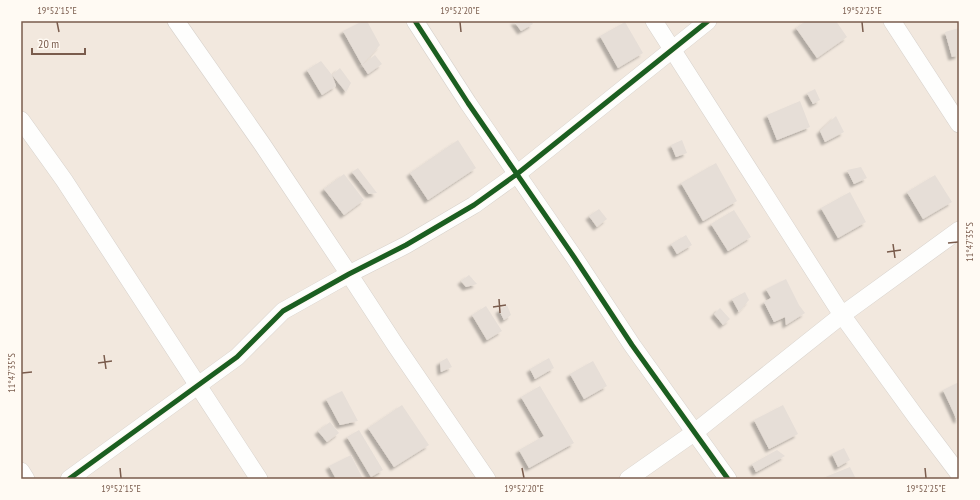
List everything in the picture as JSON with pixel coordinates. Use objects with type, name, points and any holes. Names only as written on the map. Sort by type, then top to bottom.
[{"type":"street","points":[[176,21],[262,144],[396,346],[487,479]]},
{"type":"street","points":[[416,21],[468,103],[574,257],[632,345],[728,479]]},
{"type":"street","points":[[654,21],[842,316],[916,418],[959,474]]},
{"type":"street","points":[[69,479],[237,357],[284,311],[349,274],[406,245],[474,205],[517,174],[708,21]]},
{"type":"street","points":[[892,21],[959,124]]},
{"type":"street","points":[[21,120],[64,180],[259,479]]},
{"type":"street","points":[[628,479],[695,432],[842,316],[959,230]]},
{"type":"street","points":[[21,471],[26,479]]},
{"type":"shaded area","points":[[21,21],[959,21],[959,479],[21,479]]},
{"type":"building","points":[[363,21],[367,21],[380,45],[362,65],[343,31]]},
{"type":"building","points":[[514,21],[531,21],[533,24],[521,31]]},
{"type":"building","points":[[806,21],[836,21],[847,37],[817,58],[796,28]]},
{"type":"building","points":[[625,22],[643,53],[618,68],[600,36]]},
{"type":"building","points":[[959,28],[959,55],[952,57],[945,32]]},
{"type":"building","points":[[375,55],[382,64],[368,74],[362,65]]},
{"type":"building","points":[[321,61],[332,75],[336,86],[322,95],[307,70]]},
{"type":"building","points":[[340,68],[351,83],[346,92],[332,75]]},
{"type":"building","points":[[815,89],[820,100],[813,104],[807,93]]},
{"type":"building","points":[[800,101],[810,127],[777,140],[767,115]]},
{"type":"building","points":[[836,116],[844,132],[825,142],[820,131]]},
{"type":"building","points":[[458,140],[476,168],[428,200],[410,173]]},
{"type":"building","points":[[682,140],[687,153],[676,157],[671,145]]},
{"type":"building","points":[[716,163],[737,201],[703,221],[681,183]]},
{"type":"building","points":[[861,167],[867,178],[854,184],[847,170]]},
{"type":"building","points":[[358,168],[377,193],[369,194],[352,172]]},
{"type":"building","points":[[344,174],[364,200],[344,215],[324,189]]},
{"type":"building","points":[[935,175],[952,202],[923,219],[907,192]]},
{"type":"building","points":[[850,192],[866,222],[838,238],[821,208]]},
{"type":"building","points":[[599,209],[607,219],[597,227],[589,216]]},
{"type":"building","points":[[734,210],[751,237],[728,251],[711,224]]},
{"type":"building","points":[[686,235],[692,245],[677,254],[671,244]]},
{"type":"building","points":[[469,275],[477,284],[466,287],[461,281]]},
{"type":"building","points":[[786,279],[799,305],[805,313],[786,325],[785,317],[774,322],[764,302],[771,298],[766,289]]},
{"type":"building","points":[[745,292],[749,300],[739,312],[732,299]]},
{"type":"building","points":[[507,305],[511,315],[504,320],[499,310]]},
{"type":"building","points":[[486,306],[502,331],[487,340],[472,315]]},
{"type":"building","points":[[720,308],[730,319],[723,325],[714,314]]},
{"type":"building","points":[[447,358],[452,367],[441,372],[440,362]]},
{"type":"building","points":[[549,358],[554,368],[535,379],[530,369]]},
{"type":"building","points":[[593,361],[607,386],[584,399],[570,374]]},
{"type":"building","points":[[959,382],[959,419],[957,420],[943,390]]},
{"type":"building","points":[[540,386],[574,443],[529,468],[519,450],[544,436],[521,397]]},
{"type":"building","points":[[342,391],[358,421],[340,425],[326,399]]},
{"type":"building","points":[[402,405],[429,445],[394,467],[368,428]]},
{"type":"building","points":[[783,405],[798,434],[769,449],[754,420]]},
{"type":"building","points":[[330,422],[339,433],[327,442],[318,431]]},
{"type":"building","points":[[359,430],[383,470],[371,477],[347,437]]},
{"type":"building","points":[[844,448],[850,460],[838,467],[832,454]]},
{"type":"building","points":[[777,450],[785,456],[756,472],[752,464]]},
{"type":"building","points":[[351,455],[363,479],[336,479],[329,466]]},
{"type":"building","points":[[850,467],[856,479],[823,478]]},
{"type":"cycle path","points":[[415,21],[468,103],[574,257],[632,345],[728,479]]},
{"type":"cycle path","points":[[69,479],[237,357],[283,311],[349,274],[406,245],[474,205],[517,174],[708,21]]}]
